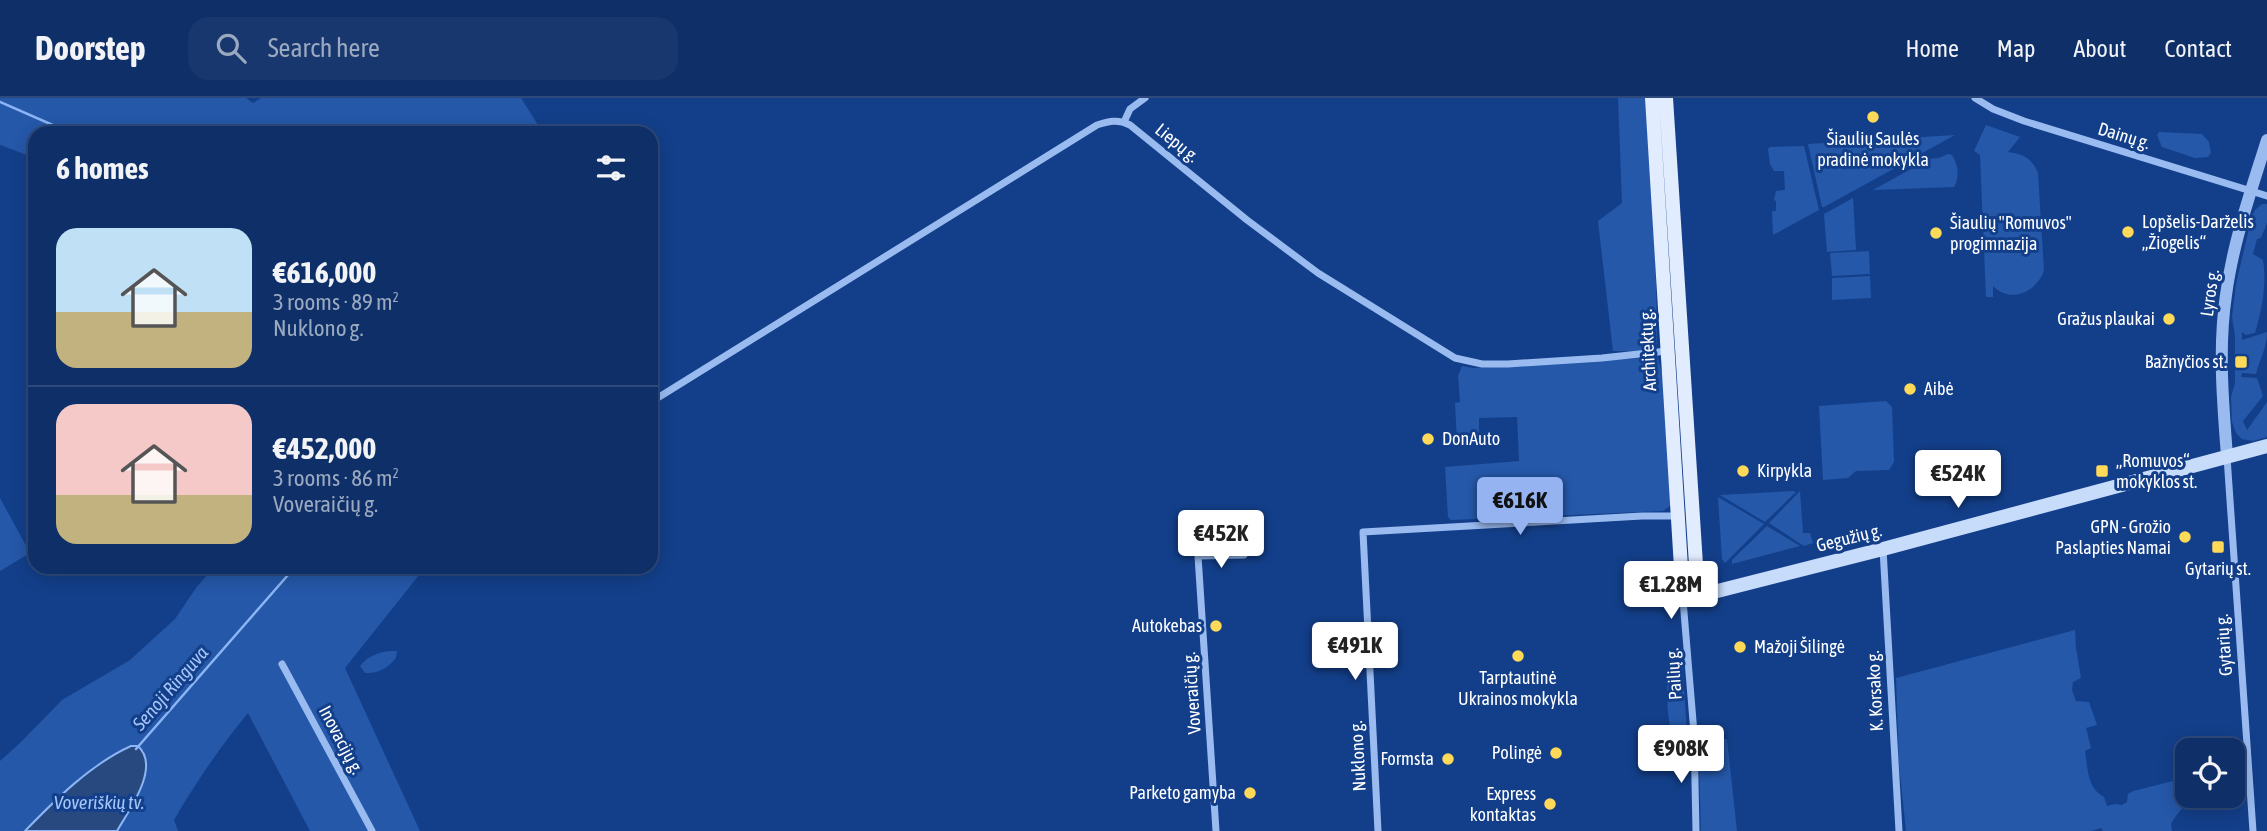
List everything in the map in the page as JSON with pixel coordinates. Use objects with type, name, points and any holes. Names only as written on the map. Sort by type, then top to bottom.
[{"type":"main road","name":"Architektų g.","points":[[1652,98],[1666,210],[1690,598]]},
{"type":"main road","name":"Architektų g.","points":[[1666,98],[1667,351],[1677,516],[1690,598]]},
{"type":"main road","name":"Gegužių g.","points":[[1690,598],[2267,446]]},
{"type":"street","points":[[658,398],[1097,125],[1111,120],[1124,122],[1130,109],[1144,98]]},
{"type":"street","name":"Dainų g.","points":[[1975,98],[1993,110],[2024,121],[2267,196]]},
{"type":"street","name":"Liepų g.","points":[[1124,122],[1318,273],[1455,358],[1482,364],[1507,364],[1667,351]]},
{"type":"street","name":"Lyros g.","points":[[2227,456],[2223,363],[2224,305],[2235,246],[2267,139]]},
{"type":"street","name":"Gytarių g.","points":[[2227,456],[2253,831]]},
{"type":"street","name":"Nuklono g.","points":[[1378,831],[1363,532],[1677,516]]},
{"type":"street","name":"K. Korsako g.","points":[[1883,549],[1899,831]]},
{"type":"street","name":"Voveraičių g.","points":[[1216,831],[1198,556],[1244,555]]},
{"type":"street","name":"Pailių g.","points":[[1690,598],[1696,831]]},
{"type":"street","name":"Inovacijų g.","points":[[282,664],[372,831]]},
{"type":"shaded area","points":[[0,98],[246,98],[253,103],[261,98],[521,98],[539,126],[28,126],[28,155],[0,145]]},
{"type":"shaded area","points":[[1618,98],[1645,98],[1655,252],[1657,344],[1636,351],[1613,351],[1598,221],[1622,203]]},
{"type":"shaded area","points":[[1986,125],[2020,137],[2008,152],[2026,158],[2038,173],[2044,271],[2029,290],[2015,295],[2007,294],[1993,286],[1993,297],[1986,297],[1980,155],[1974,151]]},
{"type":"shaded area","points":[[2159,132],[2202,134],[2209,142],[2211,153],[2208,157],[2195,158],[2162,147],[2157,135]]},
{"type":"shaded area","points":[[1955,135],[1824,207],[1822,207],[1808,144]]},
{"type":"shaded area","points":[[1804,146],[1819,210],[1773,235],[1772,211],[1776,211],[1776,191],[1785,190],[1784,171],[1774,171],[1768,149]]},
{"type":"shaded area","points":[[1952,155],[1957,166],[1958,175],[1954,187],[1873,190],[1929,159]]},
{"type":"shaded area","points":[[1853,198],[1856,250],[1827,252],[1824,214]]},
{"type":"shaded area","points":[[2262,204],[2267,204],[2267,223],[2261,238],[2257,239],[2253,254],[2263,260],[2263,296],[2255,333],[2246,335],[2242,332],[2242,340],[2267,332],[2265,348],[2256,374],[2242,373],[2241,377],[2257,378],[2263,396],[2243,421],[2247,430],[2267,402],[2267,437],[2253,441],[2242,439],[2236,433],[2232,422],[2235,336],[2232,317],[2236,284],[2252,216]]},
{"type":"shaded area","points":[[1869,251],[1870,274],[1832,276],[1830,253]]},
{"type":"shaded area","points":[[1870,276],[1871,298],[1832,300],[1832,278]]},
{"type":"shaded area","points":[[1653,355],[1658,358],[1664,381],[1671,505],[1663,511],[1451,520],[1448,517],[1445,467],[1519,461],[1517,417],[1479,418],[1479,441],[1457,442],[1455,403],[1460,402],[1458,376],[1462,366],[1473,368]]},
{"type":"shaded area","points":[[1886,401],[1892,407],[1894,462],[1889,470],[1856,471],[1848,478],[1823,480],[1819,406]]},
{"type":"shaded area","points":[[1800,491],[1803,533],[1810,533],[1813,543],[1804,546],[1769,523]]},
{"type":"shaded area","points":[[1796,492],[1765,522],[1720,495]]},
{"type":"shaded area","points":[[1718,497],[1764,524],[1725,563],[1722,559]]},
{"type":"shaded area","points":[[0,498],[28,549],[28,554],[0,571]]},
{"type":"shaded area","points":[[1767,526],[1800,546],[1732,564],[1732,560]]},
{"type":"shaded area","points":[[208,574],[420,574],[345,668],[420,831],[310,831],[248,713],[182,806],[174,820],[178,831],[117,831],[144,781],[144,751],[138,746],[125,749],[95,768],[25,831],[0,831],[0,761],[62,700],[130,660],[175,619]]},
{"type":"shaded area","points":[[2075,630],[2081,678],[2073,682],[2072,690],[2076,701],[2089,702],[2097,725],[2086,728],[2091,748],[2085,751],[2091,783],[2104,797],[2107,806],[2122,805],[2133,791],[2175,780],[2175,808],[2183,808],[2171,824],[2172,831],[2103,831],[2101,828],[2091,831],[1906,831],[1899,765],[1896,678]]},
{"type":"shaded area","points":[[397,651],[396,658],[382,670],[365,673],[360,666],[374,655]]},
{"type":"shaded area","points":[[1680,657],[1687,734],[1682,739],[1675,740],[1668,715],[1667,670]]},
{"type":"shaded area","points":[[1710,739],[1727,739],[1737,831],[1701,831],[1699,766],[1708,765]]},
{"type":"water","name":"Voveriškių tv.","points":[[131,746],[138,746],[144,755],[145,777],[117,831],[25,831],[61,795],[88,773]]},
{"type":"waterway","name":"Senoji Ringuva","points":[[0,102],[55,126]]},
{"type":"waterway","name":"Senoji Ringuva","points":[[136,749],[289,574]]},
{"type":"place","name":"Šiaulių Saulės pradinė mokykla","points":[[1873,117]]},
{"type":"place","name":"Lopšelis-Darželis „Žiogelis“","points":[[2128,232]]},
{"type":"place","name":"Šiaulių \"Romuvos\" progimnazija","points":[[1936,233]]},
{"type":"place","name":"Gražus plaukai","points":[[2169,319]]},
{"type":"place","name":"Bažnyčios st.","points":[[2241,362]]},
{"type":"place","name":"Aibė","points":[[1910,389]]},
{"type":"place","name":"DonAuto","points":[[1428,439]]},
{"type":"place","name":"Kirpykla","points":[[1743,471]]},
{"type":"place","name":"„Romuvos“ mokyklos st.","points":[[2102,471]]},
{"type":"place","name":"GPN - Grožio Paslapties Namai","points":[[2185,537]]},
{"type":"place","name":"Gytarių st.","points":[[2218,547]]},
{"type":"place","name":"Autokebas","points":[[1216,626]]},
{"type":"place","name":"Mažoji Šilingė","points":[[1740,647]]},
{"type":"place","name":"Tarptautinė Ukrainos mokykla","points":[[1518,656]]},
{"type":"place","name":"Polingė","points":[[1556,753]]},
{"type":"place","name":"Formsta","points":[[1448,759]]},
{"type":"place","name":"Parketo gamyba","points":[[1250,793]]},
{"type":"place","name":"Express kontaktas","points":[[1550,804]]}]
